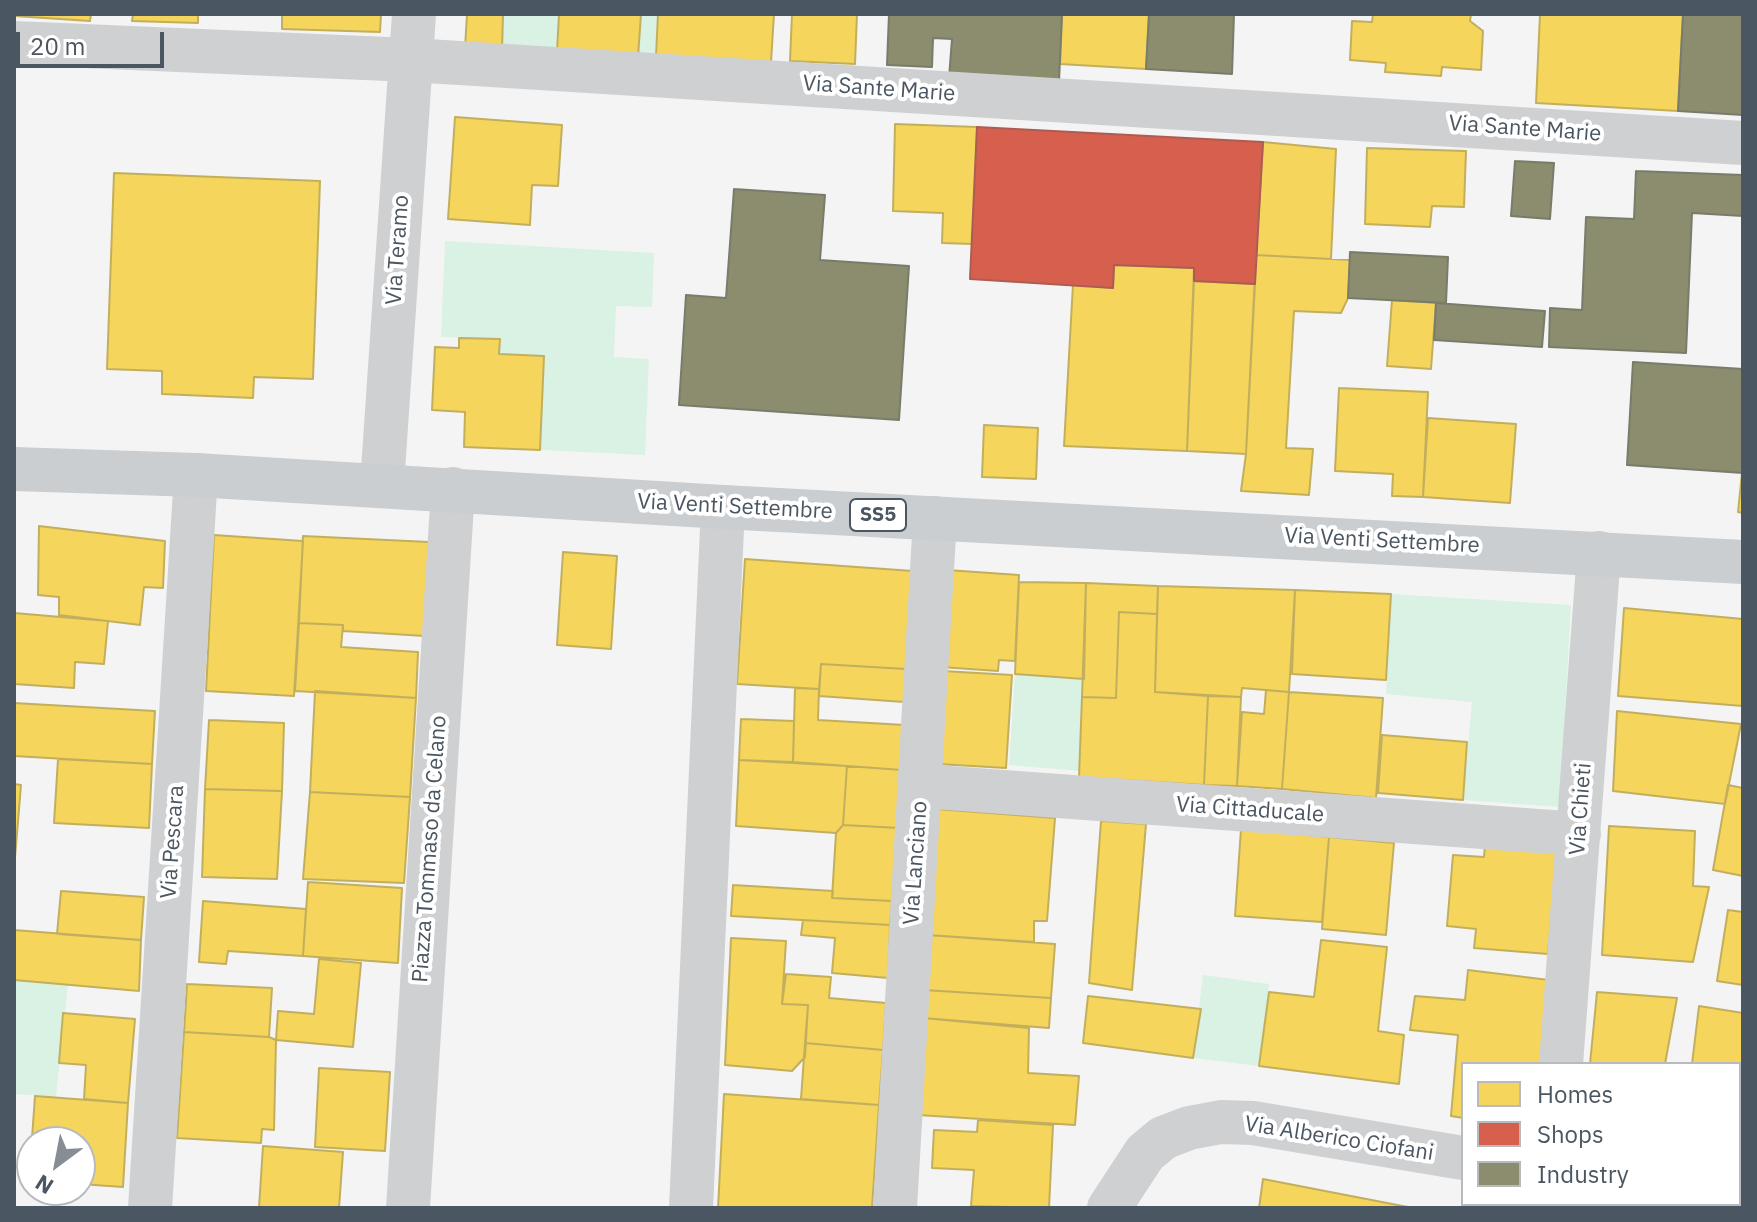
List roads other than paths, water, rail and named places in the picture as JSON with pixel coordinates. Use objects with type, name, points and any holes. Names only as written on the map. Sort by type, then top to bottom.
[{"type":"main road","name":"Via Venti Settembre","points":[[14,469],[382,485],[723,507],[1743,562]]},
{"type":"street","name":"Via Teramo","points":[[382,485],[414,14]]},
{"type":"street","name":"Via Sante Marie","points":[[14,43],[106,31],[411,60],[1743,143]]},
{"type":"street","name":"Via Pescara","points":[[150,1208],[196,475]]},
{"type":"street","name":"Piazza Tommaso da Celano","points":[[408,1208],[453,489]]},
{"type":"street","points":[[691,1208],[723,507]]},
{"type":"street","name":"Via Lanciano","points":[[895,1208],[935,518]]},
{"type":"street","name":"Via Chieti","points":[[1561,1062],[1599,553]]},
{"type":"street","name":"Via Cittaducale","points":[[921,786],[1579,834]]},
{"type":"street","name":"Via Alberico Ciofani","points":[[1109,1208],[1145,1153],[1163,1138],[1189,1128],[1221,1122],[1253,1123],[1461,1158]]}]
